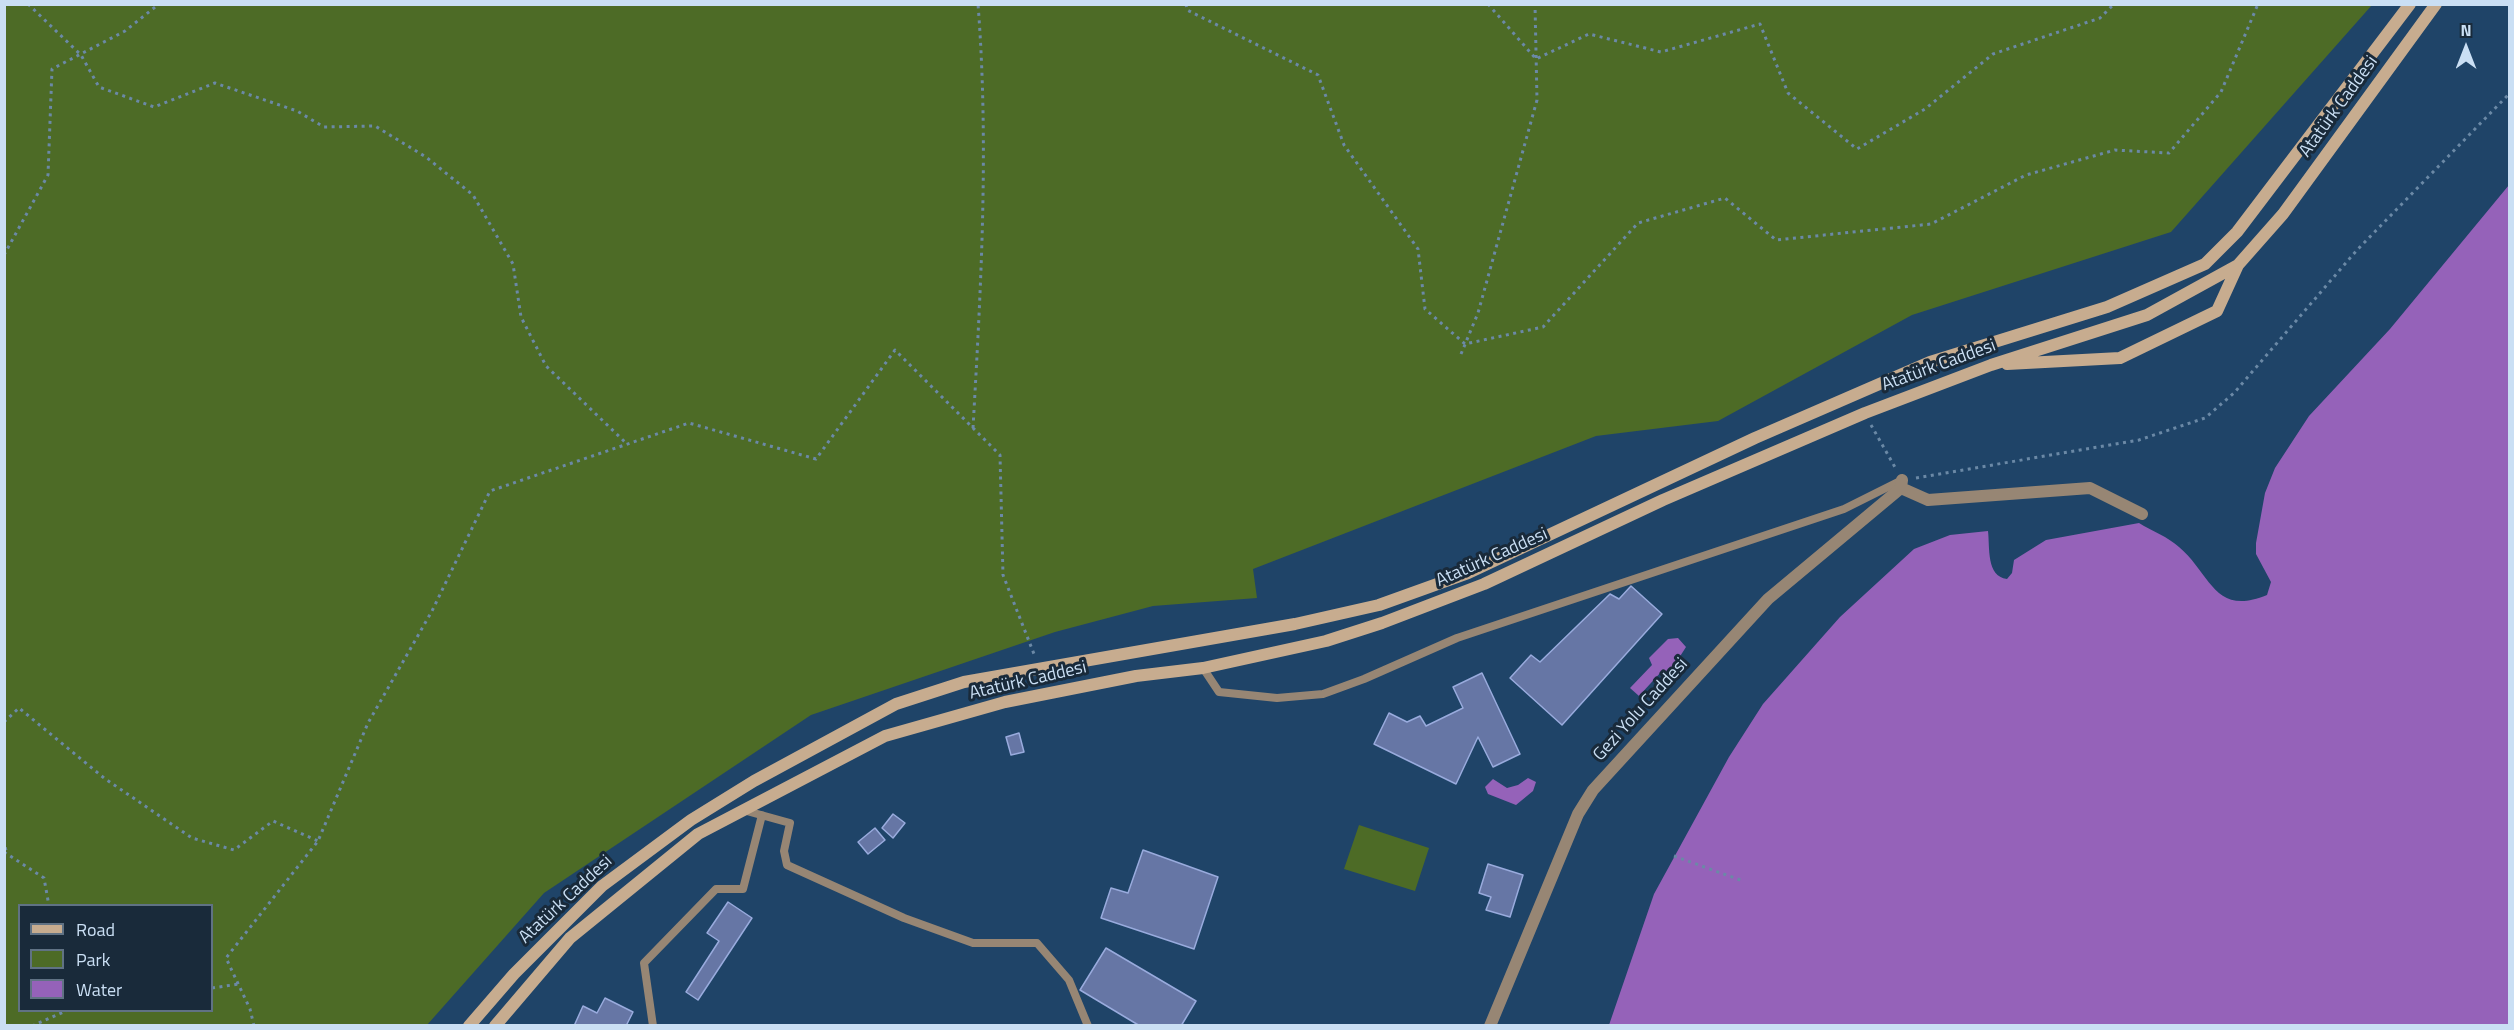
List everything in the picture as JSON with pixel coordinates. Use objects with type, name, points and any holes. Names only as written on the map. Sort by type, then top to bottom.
[{"type":"street","name":"Atatürk Caddesi","points":[[469,1026],[514,974],[602,886],[691,820],[754,781],[896,704],[964,682],[1296,624],[1379,605],[1468,573],[1755,438],[1930,362],[2107,307],[2205,264],[2236,232],[2410,4]]},
{"type":"street","name":"Atatürk Caddesi","points":[[495,1026],[570,938],[698,834],[885,736],[1005,702],[1136,676],[1203,668],[1326,641],[1484,584],[1663,500],[1865,413],[1991,365],[2147,315],[2238,265],[2283,214],[2436,4]]},
{"type":"street","points":[[1991,365],[2120,358],[2217,310],[2238,265]]},
{"type":"street","points":[[1902,484],[1928,500],[2090,488],[2142,514]]},
{"type":"street","name":"Gezi Yolu Caddesi","points":[[1490,1026],[1578,814],[1593,790],[1768,599],[1902,484]]},
{"type":"lane","points":[[1203,668],[1219,692],[1277,698],[1323,694],[1364,679],[1456,638],[1844,509],[1902,484]]},
{"type":"lane","points":[[742,810],[790,823],[784,851],[787,865],[904,918],[973,943],[1037,943],[1069,980],[1088,1026]]},
{"type":"lane","points":[[653,1026],[644,963],[716,889],[743,889],[762,815]]},
{"type":"path","points":[[28,4],[81,55],[99,87],[154,106],[215,83],[297,111],[324,127],[375,126],[426,157],[473,195],[513,264],[521,317],[546,366],[627,444]]},
{"type":"path","points":[[4,255],[48,175],[52,69],[125,31],[159,4]]},
{"type":"path","points":[[973,428],[983,264],[984,87],[978,4]]},
{"type":"path","points":[[1186,4],[1187,10],[1318,75],[1344,145],[1418,249],[1425,309],[1465,344]]},
{"type":"path","points":[[1488,4],[1536,59]]},
{"type":"path","points":[[1461,354],[1478,313],[1537,100],[1535,4]]},
{"type":"path","points":[[1536,59],[1589,34],[1661,52],[1760,24],[1788,93],[1857,149],[1925,109],[1993,54],[2100,18],[2114,4]]},
{"type":"path","points":[[1465,344],[1543,327],[1638,223],[1725,198],[1776,240],[1932,224],[2026,175],[2115,150],[2169,153],[2221,92],[2258,4]]},
{"type":"path","points":[[1865,413],[1902,484],[2139,440],[2205,418],[2234,393],[2358,250],[2510,93]]},
{"type":"path","points":[[254,1026],[250,1009],[226,957],[318,841],[368,723],[432,611],[490,490],[689,423],[816,459],[895,350],[1000,455],[1003,575],[1040,670]]},
{"type":"path","points":[[4,722],[19,708],[104,778],[192,838],[234,850],[273,821],[318,841]]},
{"type":"path","points":[[4,840],[5,852],[44,878],[49,904]]},
{"type":"path","points":[[1674,856],[1743,881]]},
{"type":"path","points":[[213,988],[239,984]]},
{"type":"path","points":[[32,1026],[66,1012]]},
{"type":"green space","points":[[5,4],[2372,4],[2171,232],[1912,315],[1718,421],[1596,436],[1253,569],[1257,598],[1153,606],[1055,632],[811,715],[544,893],[427,1025],[5,1026]]},
{"type":"green space","points":[[1359,825],[1429,848],[1415,891],[1344,869]]},
{"type":"water","points":[[2509,185],[2509,1025],[1609,1025],[1654,894],[1729,757],[1763,704],[1840,617],[1914,549],[1950,535],[1988,531],[1992,567],[2000,577],[2007,579],[2012,573],[2014,560],[2046,540],[2139,523],[2179,547],[2224,597],[2235,601],[2267,595],[2271,582],[2256,554],[2256,543],[2265,493],[2275,468],[2309,416],[2390,329]]},
{"type":"water","points":[[1678,638],[1686,647],[1670,672],[1661,672],[1639,696],[1630,688],[1652,665],[1649,658],[1668,639]]},
{"type":"water","points":[[1528,778],[1536,782],[1533,791],[1516,805],[1488,794],[1485,787],[1493,779],[1507,788],[1518,785]]},
{"type":"building","points":[[1631,586],[1662,614],[1562,725],[1510,678],[1531,655],[1540,662],[1610,594],[1619,599]]},
{"type":"building","points":[[1482,673],[1520,754],[1493,767],[1478,737],[1456,784],[1374,744],[1389,713],[1407,722],[1420,716],[1426,726],[1463,708],[1453,687]]},
{"type":"building","points":[[1019,733],[1024,752],[1011,755],[1006,737]]},
{"type":"building","points":[[893,814],[905,823],[893,838],[882,828]]},
{"type":"building","points":[[875,828],[885,840],[868,854],[858,842]]},
{"type":"building","points":[[1143,850],[1218,877],[1194,949],[1101,918],[1111,888],[1128,893]]},
{"type":"building","points":[[1488,864],[1523,875],[1510,917],[1486,910],[1491,897],[1479,893]]},
{"type":"building","points":[[728,902],[752,918],[698,1000],[686,992],[719,941],[707,933]]},
{"type":"building","points":[[1106,948],[1196,1001],[1181,1026],[1140,1026],[1080,990]]},
{"type":"building","points":[[605,998],[633,1012],[626,1026],[574,1026],[583,1006],[597,1013]]}]
